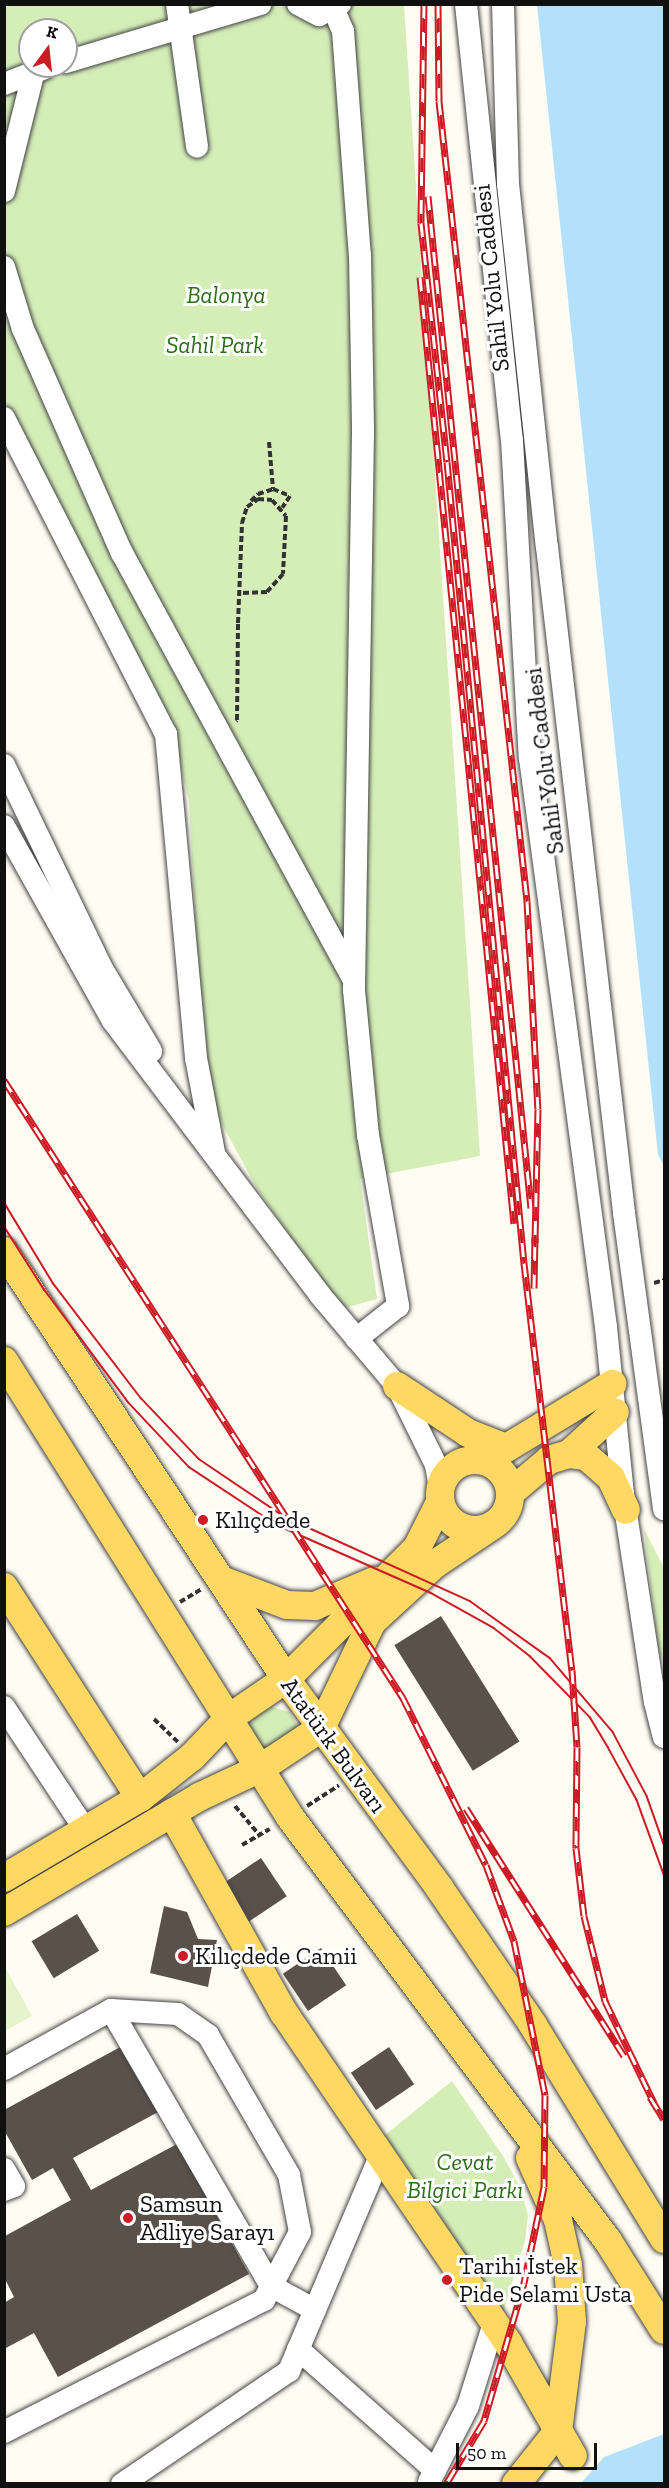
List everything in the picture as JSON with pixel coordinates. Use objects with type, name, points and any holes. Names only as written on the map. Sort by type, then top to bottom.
[{"type":"main road","name":"Atatürk Bulvarı","points":[[4,1251],[286,1679],[354,1775],[440,1889],[534,2025],[664,2239]]},
{"type":"main road","points":[[4,1361],[290,1817],[608,2241],[664,2331]]},
{"type":"main road","points":[[4,1878],[140,1798],[192,1757],[230,1718],[286,1679],[417,1548],[449,1470],[459,1463],[496,1455],[612,1384]]},
{"type":"main road","points":[[397,1386],[496,1455],[510,1493]]},
{"type":"main road","points":[[569,1454],[615,1412]]},
{"type":"main road","points":[[4,1912],[172,1813],[261,1768],[321,1728],[372,1622],[435,1564],[489,1528],[504,1515],[510,1493],[549,1460],[569,1454],[586,1456],[599,1465],[611,1478],[626,1510]]},
{"type":"main road","points":[[440,1495],[443,1512],[458,1527],[489,1528]]},
{"type":"main road","points":[[222,1580],[287,1605],[315,1606],[353,1593],[389,1574]]},
{"type":"main road","points":[[4,1587],[140,1798]]},
{"type":"main road","points":[[172,1813],[284,2013],[494,2323],[573,2456]]},
{"type":"main road","points":[[507,2108],[558,2220],[568,2265],[572,2322],[558,2431],[516,2484]]},
{"type":"street","points":[[177,4],[178,28],[197,147]]},
{"type":"street","points":[[78,58],[261,4]]},
{"type":"street","points":[[298,4],[310,13],[337,7],[343,31],[360,255],[363,433],[354,979],[368,1135],[398,1306],[356,1339]]},
{"type":"street","points":[[466,4],[512,440],[530,758],[612,1384],[626,1510],[655,1702],[664,1737]]},
{"type":"street","name":"Sahil Yolu Caddesi","points":[[503,4],[508,184],[545,535],[624,1213],[664,1509]]},
{"type":"street","points":[[4,84],[20,78]]},
{"type":"street","points":[[4,191],[40,78]]},
{"type":"street","points":[[4,267],[23,329],[122,553],[354,979]]},
{"type":"street","points":[[4,418],[166,734],[196,1058],[216,1160]]},
{"type":"street","points":[[4,765],[101,967],[152,1053],[162,1084]]},
{"type":"street","points":[[4,826],[113,1021],[162,1084],[216,1160],[356,1339],[397,1386],[436,1465],[440,1495]]},
{"type":"street","points":[[4,1707],[86,1830]]},
{"type":"street","points":[[111,2010],[271,2286],[315,2310]]},
{"type":"street","points":[[4,2069],[111,2010],[178,2014],[207,2035],[289,2175],[300,2232],[264,2300],[4,2432]]},
{"type":"street","points":[[122,2484],[289,2371],[380,2157]]},
{"type":"street","points":[[4,2169],[14,2186],[4,2190]]},
{"type":"street","points":[[298,2349],[431,2477],[468,2406],[494,2323]]},
{"type":"path","points":[[269,442],[273,489]]},
{"type":"path","points":[[221,733],[237,720],[242,523],[247,507],[258,494],[273,489],[290,496],[282,507]]},
{"type":"path","points":[[240,592],[267,592],[283,574],[286,516],[282,507],[272,500],[258,499],[247,507]]},
{"type":"path","points":[[163,1613],[222,1580]]},
{"type":"path","points":[[243,1845],[354,1775]]},
{"type":"green space","name":"Sahil Park","points":[[5,5],[404,5],[480,1156],[360,1179],[377,1299],[341,1309],[256,1187],[215,1111],[200,1012],[189,801],[171,725],[5,402]]},
{"type":"green space","points":[[644,1529],[664,1568],[664,1665],[658,1647]]},
{"type":"green space","points":[[265,1705],[290,1712],[298,1727],[264,1757],[246,1722]]},
{"type":"green space","points":[[4,1965],[32,2016],[5,2031],[4,2031]]},
{"type":"green space","name":"Cevat Bilgici Parkı","points":[[452,2081],[503,2156],[520,2187],[528,2215],[525,2241],[503,2312],[385,2135]]},
{"type":"water","points":[[537,5],[664,5],[664,1166],[658,1155]]},
{"type":"water","points":[[664,2434],[664,2483],[581,2483],[604,2457]]},
{"type":"building","points":[[441,1616],[519,1742],[473,1771],[394,1645]]},
{"type":"building","points":[[261,1858],[287,1896],[249,1922],[223,1884]]},
{"type":"building","name":"Kılıçdede Camii","points":[[164,1906],[187,1912],[198,1939],[217,1940],[208,1987],[150,1973]]},
{"type":"building","points":[[77,1914],[99,1951],[54,1978],[32,1941]]},
{"type":"building","points":[[321,1948],[346,1985],[308,2011],[283,1974]]},
{"type":"building","name":"Samsun Adliye Sarayı","points":[[124,2045],[160,2111],[73,2158],[91,2190],[177,2144],[249,2274],[58,2377],[34,2333],[4,2349],[4,2303],[14,2297],[5,2279],[5,2236],[71,2200],[53,2168],[32,2180],[4,2130],[4,2110]]},
{"type":"building","points":[[389,2047],[414,2084],[376,2110],[351,2073]]},
{"type":"tram line","points":[[4,1202],[53,1283],[141,1398],[199,1459],[285,1517],[470,1601],[550,1658],[613,1732],[647,1796],[664,1844]]},
{"type":"tram line","points":[[4,1226],[44,1289],[129,1403],[189,1467],[277,1525],[431,1593],[494,1628],[530,1656],[590,1717],[637,1800],[664,1874]]},
{"type":"railway","points":[[424,4],[421,223],[447,462],[524,1263],[572,1670],[577,1747],[576,1848],[584,1916],[605,2001],[654,2103]]},
{"type":"railway","points":[[438,4],[439,101],[527,901],[538,1109],[535,1243]]},
{"type":"railway","points":[[428,196],[531,1208]]},
{"type":"railway","points":[[420,277],[514,1223]]},
{"type":"railway","points":[[4,1080],[403,1698],[486,1865],[514,1941],[545,2095],[544,2187],[524,2283],[484,2421],[446,2484]]},
{"type":"railway","points":[[534,1288],[535,1237]]},
{"type":"railway","points":[[466,1808],[624,2056]]},
{"type":"railway","points":[[650,2097],[664,2119]]},
{"type":"place","name":"Kılıçdede","points":[[203,1520]]},
{"type":"place","name":"Kılıçdede Camii","points":[[183,1956]]},
{"type":"place","name":"Samsun Adliye Sarayı","points":[[128,2218]]},
{"type":"place","name":"Tarihi İstek Pide Selami Usta","points":[[447,2280]]},
{"type":"park label","name":"Balonya","points":[[226,295]]}]
